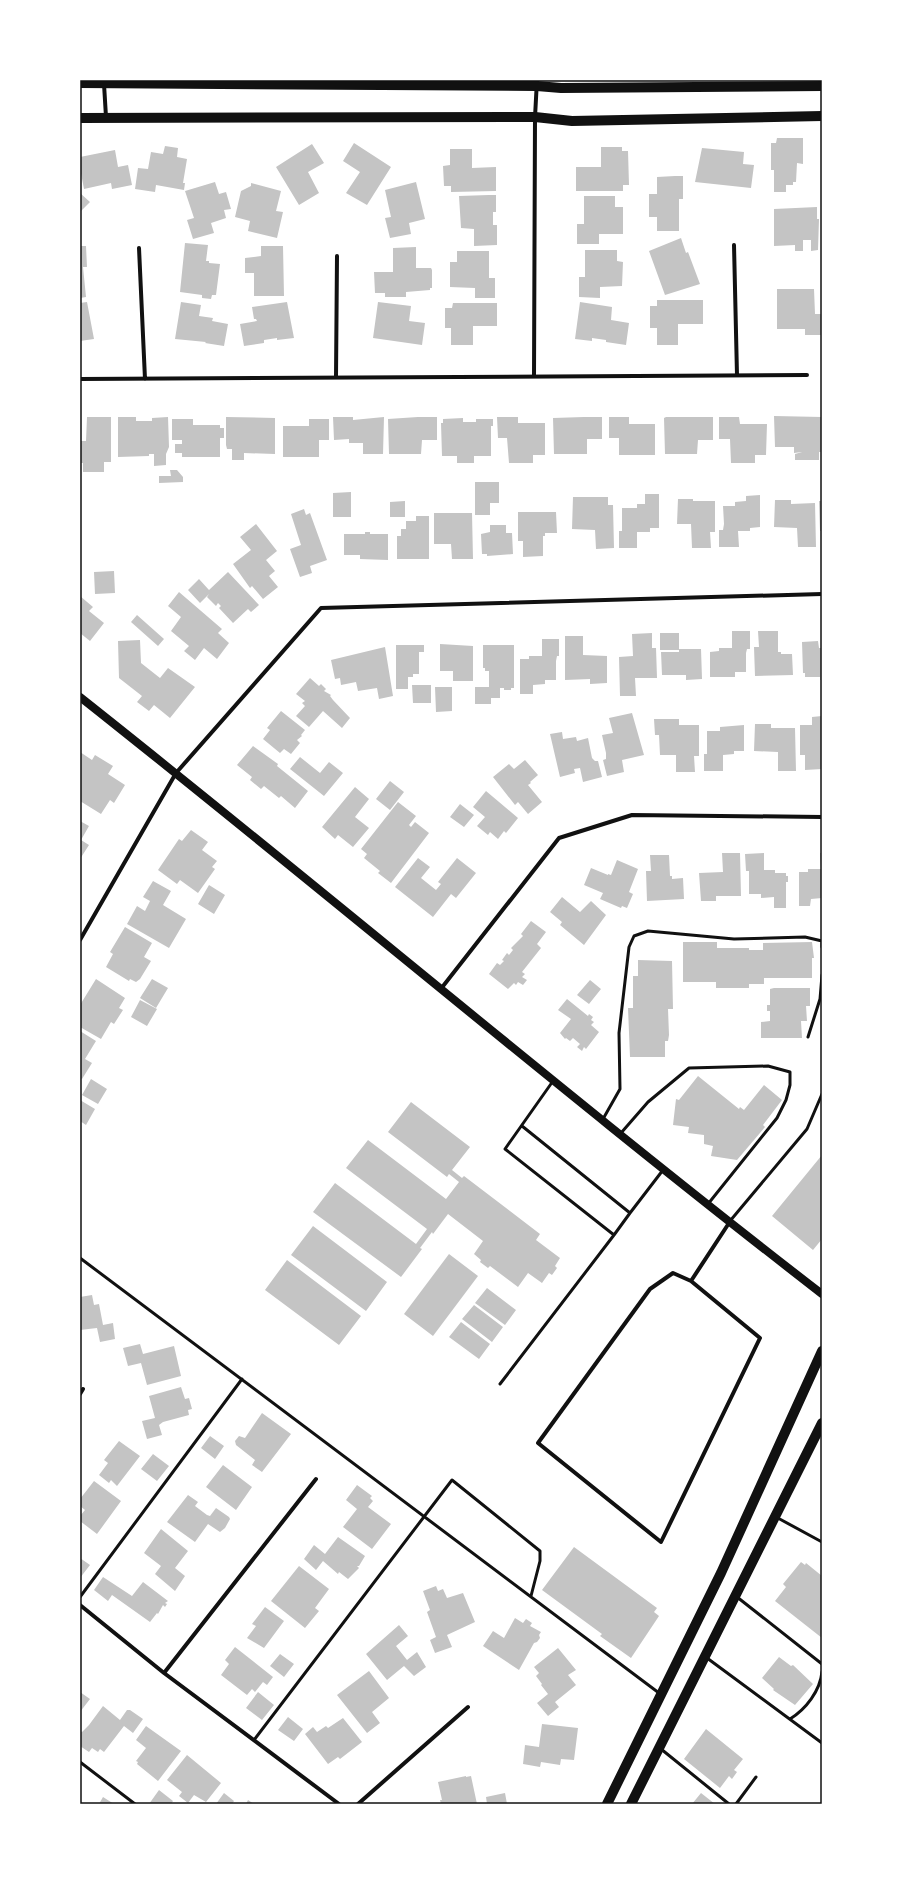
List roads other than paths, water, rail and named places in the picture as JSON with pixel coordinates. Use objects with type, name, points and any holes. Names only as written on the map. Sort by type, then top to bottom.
[{"type":"main road","points":[[80,83],[104,81],[537,83],[561,88],[673,83],[822,86]]},
{"type":"main road","points":[[80,118],[535,117],[572,121],[822,116]]},
{"type":"main road","points":[[80,697],[176,773],[440,990],[729,1223],[822,1294]]},
{"type":"main road","points":[[607,1804],[721,1574],[822,1351]]},
{"type":"main road","points":[[631,1804],[776,1517],[819,1437],[822,1423]]},
{"type":"street","points":[[104,81],[106,118]]},
{"type":"street","points":[[534,376],[535,117],[537,83]]},
{"type":"street","points":[[734,246],[737,375]]},
{"type":"street","points":[[139,248],[145,378]]},
{"type":"street","points":[[336,377],[337,256]]},
{"type":"street","points":[[80,379],[807,375]]},
{"type":"street","points":[[80,940],[176,773],[321,608],[822,594]]},
{"type":"street","points":[[440,990],[559,838],[632,815],[822,817]]},
{"type":"street","points":[[691,1281],[729,1223]]},
{"type":"street","points":[[673,1273],[691,1281],[760,1338],[662,1542],[538,1443],[650,1289],[673,1273]]},
{"type":"street","points":[[80,1394],[83,1389]]},
{"type":"street","points":[[164,1673],[316,1479]]},
{"type":"street","points":[[80,1605],[164,1673],[339,1804]]},
{"type":"street","points":[[358,1804],[468,1707]]},
{"type":"lane","points":[[602,1120],[620,1089],[619,1033],[629,947],[634,936],[648,931],[734,939],[804,937],[822,941],[822,947]]},
{"type":"lane","points":[[808,1037],[820,998],[822,975]]},
{"type":"lane","points":[[620,1134],[648,1102],[689,1068],[768,1066],[790,1072],[790,1085],[786,1100],[777,1118],[707,1205]]},
{"type":"lane","points":[[553,1081],[505,1149],[614,1235]]},
{"type":"lane","points":[[729,1223],[807,1129],[822,1094]]},
{"type":"lane","points":[[522,1126],[630,1213]]},
{"type":"lane","points":[[500,1384],[663,1169]]},
{"type":"lane","points":[[80,1258],[661,1694]]},
{"type":"lane","points":[[80,1597],[242,1379]]},
{"type":"lane","points":[[254,1740],[452,1480],[540,1551],[540,1561],[530,1596]]},
{"type":"lane","points":[[776,1517],[822,1542]]},
{"type":"lane","points":[[736,1597],[822,1664]]},
{"type":"lane","points":[[706,1657],[822,1743]]},
{"type":"lane","points":[[790,1719],[799,1713],[812,1698],[821,1681],[822,1672]]},
{"type":"lane","points":[[660,1747],[729,1804]]},
{"type":"lane","points":[[80,1762],[135,1804]]},
{"type":"lane","points":[[736,1804],[756,1777]]}]
